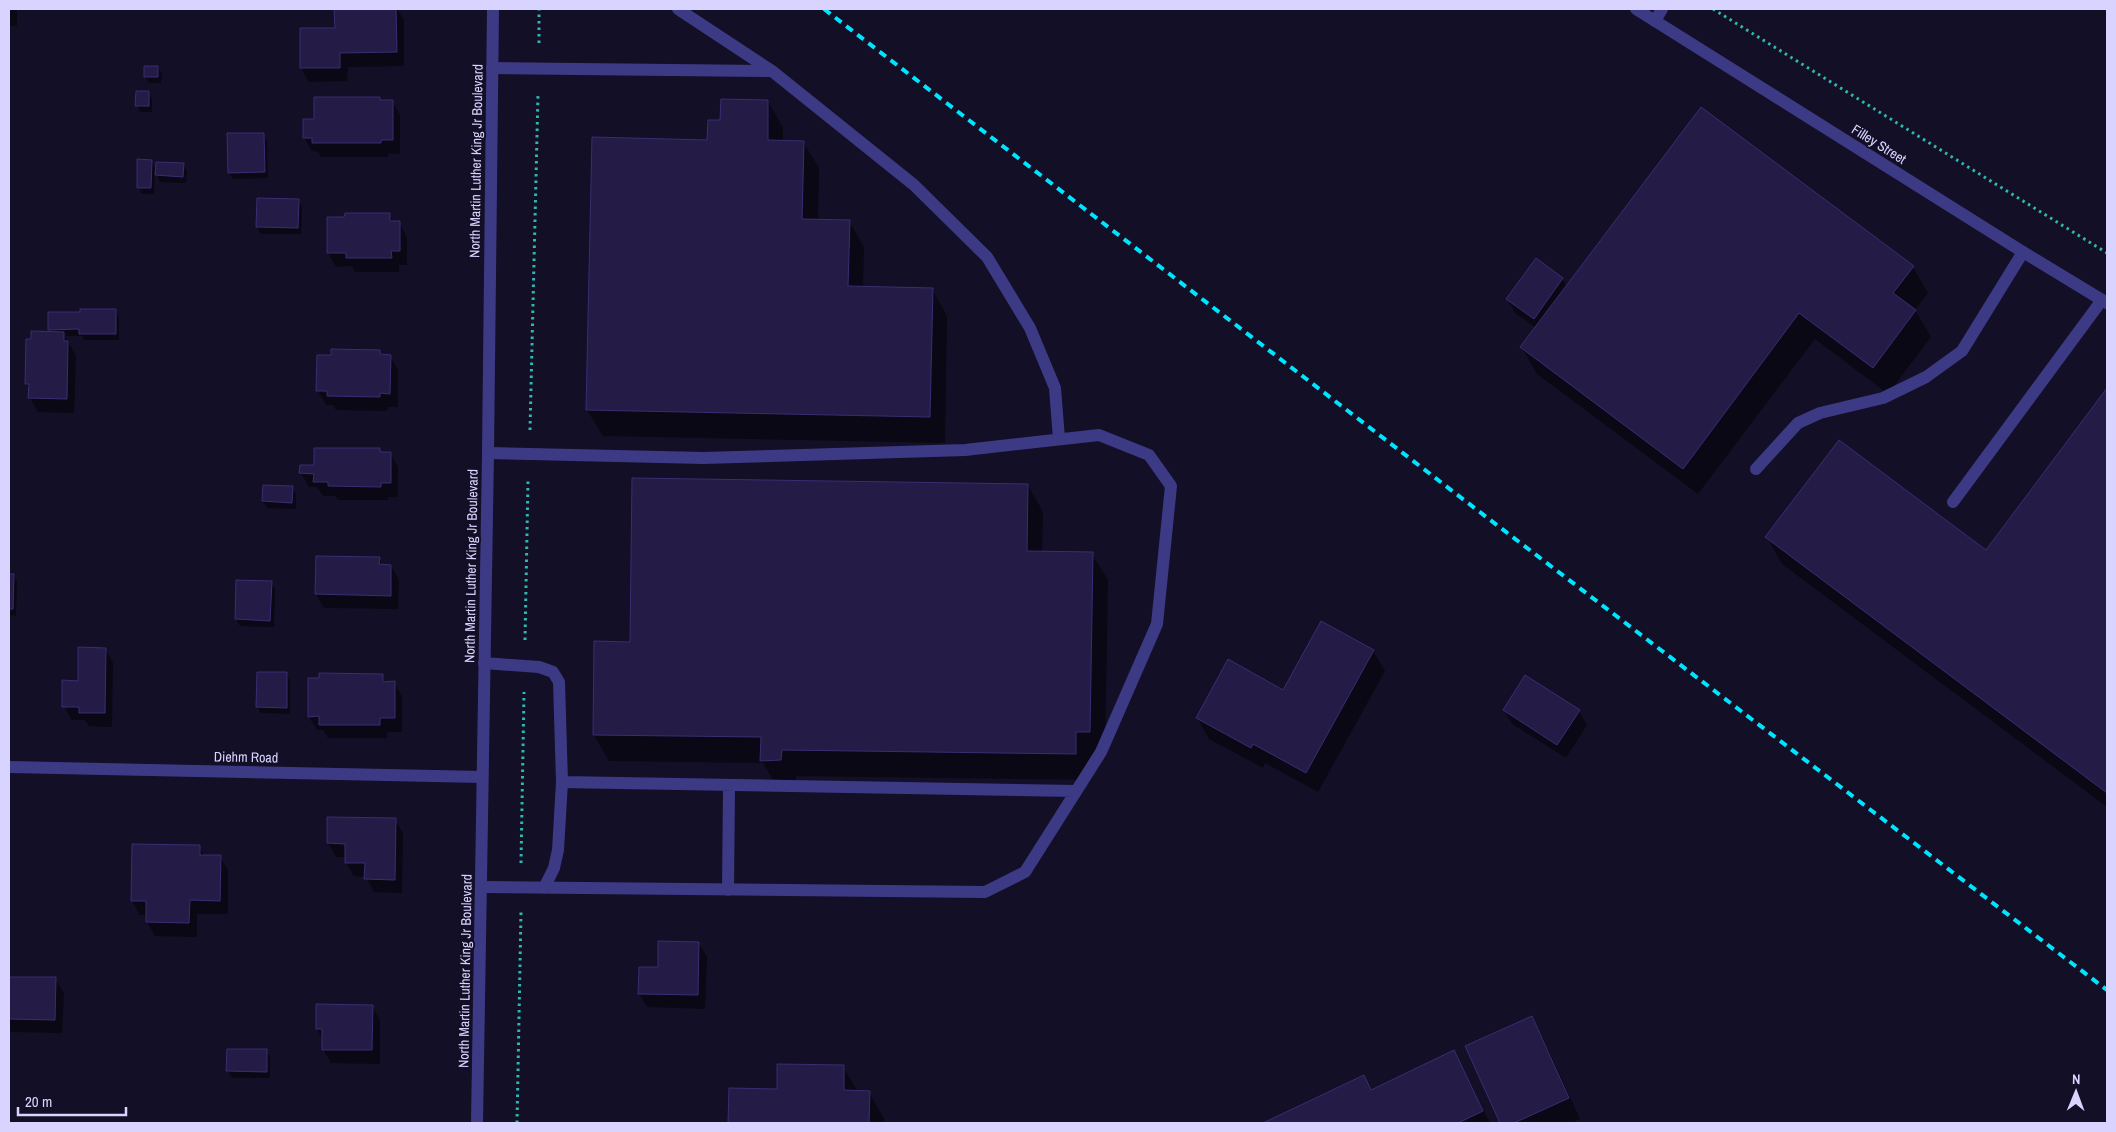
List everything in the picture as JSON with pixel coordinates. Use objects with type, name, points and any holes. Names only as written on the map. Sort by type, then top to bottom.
[{"type":"street","name":"North Martin Luther King Jr Boulevard","points":[[477,1123],[493,9]]},
{"type":"street","points":[[678,9],[772,71],[914,185],[987,257],[1030,328],[1055,388],[1060,439]]},
{"type":"street","name":"Filley Street","points":[[1636,9],[2104,301]]},
{"type":"street","points":[[1655,21],[1662,9]]},
{"type":"street","points":[[492,68],[772,71]]},
{"type":"street","points":[[1756,469],[1798,423],[1820,413],[1884,398],[1926,377],[1962,351],[2023,252]]},
{"type":"street","points":[[1953,502],[2104,301]]},
{"type":"street","points":[[481,887],[985,892],[1025,872],[1101,752],[1157,624],[1172,486],[1149,455],[1099,435],[965,450],[704,458],[488,453]]},
{"type":"street","points":[[484,662],[539,667],[553,672],[559,682],[562,782],[558,850],[554,868],[544,888]]},
{"type":"street","name":"Diehm Road","points":[[9,767],[482,777]]},
{"type":"street","points":[[562,782],[1076,791]]},
{"type":"street","points":[[728,890],[729,786]]},
{"type":"path","points":[[517,1123],[539,9]]},
{"type":"path","points":[[1713,9],[2107,253]]},
{"type":"building","points":[[334,9],[396,9],[397,52],[340,53],[340,68],[300,68],[300,28],[335,28]]},
{"type":"building","points":[[144,66],[158,66],[158,77],[144,77]]},
{"type":"building","points":[[136,91],[149,91],[149,106],[135,106]]},
{"type":"building","points":[[314,97],[380,97],[380,100],[393,100],[393,140],[381,140],[381,143],[312,143],[312,138],[303,138],[303,119],[314,119]]},
{"type":"building","points":[[721,99],[768,100],[768,140],[804,141],[802,219],[850,220],[848,286],[933,288],[930,417],[586,410],[592,137],[707,140],[708,120],[720,120]]},
{"type":"building","points":[[1701,107],[1914,266],[1893,293],[1916,310],[1873,368],[1799,313],[1683,469],[1520,347]]},
{"type":"building","points":[[227,133],[264,133],[265,172],[228,173]]},
{"type":"building","points":[[137,159],[152,160],[151,188],[137,188]]},
{"type":"building","points":[[156,162],[184,163],[183,177],[155,175]]},
{"type":"building","points":[[257,198],[299,199],[298,228],[256,227]]},
{"type":"building","points":[[345,213],[390,213],[390,221],[400,221],[400,251],[391,251],[392,258],[346,258],[346,253],[327,253],[327,217],[344,217]]},
{"type":"building","points":[[1536,258],[1563,278],[1534,319],[1506,299]]},
{"type":"building","points":[[80,309],[116,309],[116,334],[79,334],[79,329],[48,330],[48,312],[80,312]]},
{"type":"building","points":[[31,331],[64,332],[64,341],[68,341],[67,399],[28,398],[29,384],[25,384],[26,339],[31,339]]},
{"type":"building","points":[[331,349],[380,350],[380,354],[391,355],[390,394],[380,393],[380,397],[327,396],[327,391],[316,391],[317,355],[331,355]]},
{"type":"building","points":[[2107,388],[2107,793],[1765,537],[1839,440],[1986,550]]},
{"type":"building","points":[[314,448],[380,448],[380,452],[391,452],[391,483],[381,483],[381,487],[328,486],[328,482],[313,482],[314,474],[299,473],[300,465],[314,465]]},
{"type":"building","points":[[632,478],[1028,484],[1027,551],[1093,552],[1090,732],[1076,732],[1076,754],[782,750],[781,760],[760,761],[761,737],[593,735],[594,641],[630,642]]},
{"type":"building","points":[[263,485],[293,486],[292,503],[262,501]]},
{"type":"building","points":[[316,556],[380,557],[379,564],[391,565],[391,596],[315,594]]},
{"type":"building","points":[[9,574],[14,574],[13,609],[9,609]]},
{"type":"building","points":[[236,580],[272,581],[270,621],[235,619]]},
{"type":"building","points":[[1321,621],[1374,650],[1306,773],[1253,744],[1251,748],[1196,718],[1228,659],[1283,690]]},
{"type":"building","points":[[78,647],[106,648],[105,713],[79,713],[79,707],[62,707],[62,680],[78,681]]},
{"type":"building","points":[[257,672],[287,672],[287,708],[256,707]]},
{"type":"building","points":[[319,673],[383,674],[383,682],[395,681],[395,718],[380,718],[380,725],[319,725],[319,716],[308,717],[308,678],[319,678]]},
{"type":"building","points":[[1525,675],[1580,710],[1557,745],[1503,710]]},
{"type":"building","points":[[327,817],[396,818],[395,880],[364,879],[365,863],[345,863],[345,844],[327,843]]},
{"type":"building","points":[[132,844],[200,845],[200,855],[221,855],[220,901],[190,900],[189,923],[146,922],[146,901],[131,901]]},
{"type":"building","points":[[658,941],[699,942],[698,995],[638,994],[639,967],[658,967]]},
{"type":"building","points":[[9,977],[56,977],[55,1020],[9,1019]]},
{"type":"building","points":[[316,1004],[373,1005],[372,1050],[322,1050],[322,1029],[316,1029]]},
{"type":"building","points":[[1532,1016],[1569,1098],[1514,1123],[1500,1123],[1465,1046]]},
{"type":"building","points":[[227,1049],[267,1049],[267,1072],[226,1071]]},
{"type":"building","points":[[1454,1050],[1483,1111],[1458,1123],[1263,1123],[1364,1075],[1371,1090]]},
{"type":"building","points":[[777,1064],[844,1065],[844,1090],[870,1091],[869,1123],[728,1123],[729,1088],[777,1089]]},
{"type":"railway","points":[[824,9],[2107,990]]}]
